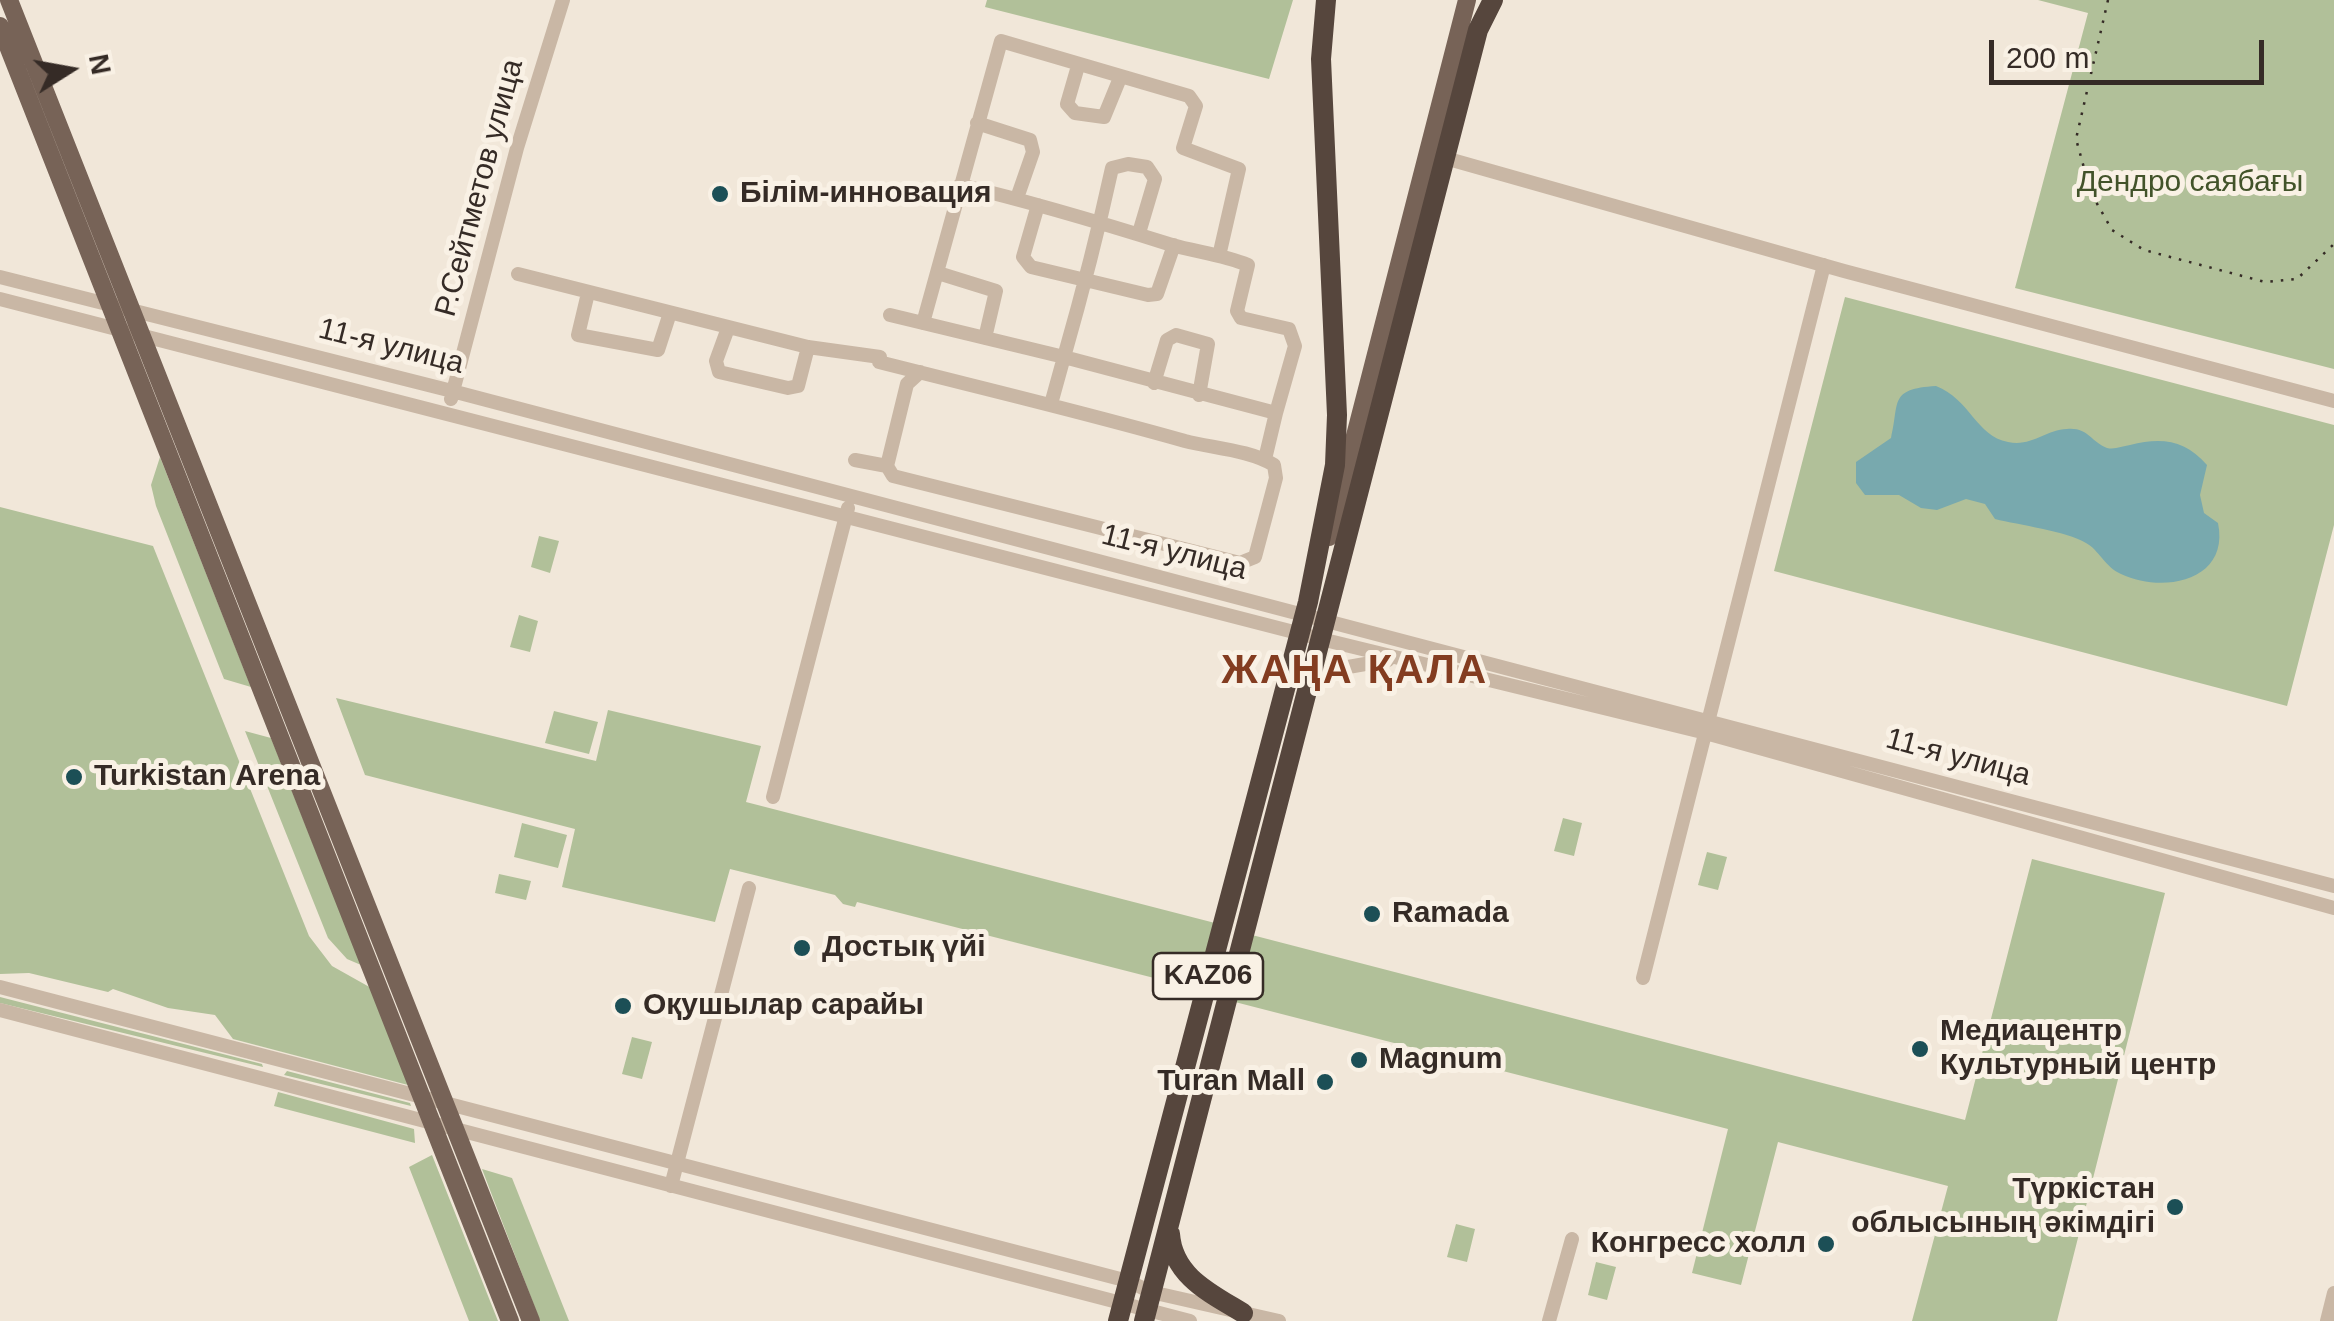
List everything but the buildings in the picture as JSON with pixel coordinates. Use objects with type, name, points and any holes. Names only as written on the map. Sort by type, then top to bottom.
[{"type":"highway","name":"KАZ06","points":[[1120,1312],[1304,616],[1334,465],[1337,416],[1321,59],[1326,0]]},
{"type":"highway","name":"KАZ06","points":[[1147,1308],[1444,158],[1478,30],[1493,0]]},
{"type":"highway","points":[[1169,1220],[1176,1262],[1190,1279],[1243,1313]]},
{"type":"main road","points":[[9,0],[121,308],[120,330],[510,1321]]},
{"type":"main road","name":"KАZ06","points":[[1304,616],[1331,531],[1466,0]]},
{"type":"main road","name":"KАZ06","points":[[1478,30],[1486,0]]},
{"type":"main road","points":[[0,26],[121,308],[141,334],[531,1321]]},
{"type":"street","name":"Р.Сейтметов улица","points":[[450,412],[452,391],[517,148],[563,0]]},
{"type":"street","points":[[923,323],[1001,42],[1189,96],[1196,106],[1182,148],[1239,169],[1220,256]]},
{"type":"street","points":[[1078,66],[1067,104],[1074,113],[1096,119],[1104,116],[1120,78]]},
{"type":"street","points":[[977,123],[1030,140],[1032,152],[1017,198]]},
{"type":"street","points":[[1444,158],[1824,265],[2334,401]]},
{"type":"street","points":[[1051,404],[1087,279],[1112,168],[1128,164],[1147,167],[1155,179],[1139,233]]},
{"type":"street","points":[[960,185],[1248,266],[1237,310],[1241,318],[1289,329],[1294,335],[1295,346],[1266,459]]},
{"type":"street","points":[[1038,205],[1025,263],[1158,294],[1174,245]]},
{"type":"street","points":[[1642,978],[1824,265]]},
{"type":"street","points":[[938,273],[996,291],[985,338]]},
{"type":"street","points":[[518,274],[728,328],[879,360],[1266,459],[1274,465],[1276,478],[1256,557],[1240,563],[893,476],[887,466],[907,384],[920,372]]},
{"type":"street","name":"11-я улица","points":[[0,277],[452,391],[1304,616],[1324,629],[1401,659],[1704,726],[2334,908]]},
{"type":"street","points":[[588,293],[578,335],[658,350],[670,313]]},
{"type":"street","name":"11-я улица","points":[[0,298],[846,514],[1304,616]]},
{"type":"street","points":[[890,315],[1276,413]]},
{"type":"street","points":[[728,328],[716,361],[720,372],[770,384],[798,386],[808,347]]},
{"type":"street","points":[[1154,383],[1167,340],[1176,335],[1208,344],[1199,395]]},
{"type":"street","points":[[855,460],[887,466]]},
{"type":"street","points":[[774,798],[851,498]]},
{"type":"street","name":"11-я улица","points":[[1324,629],[2334,886]]},
{"type":"street","points":[[1304,700],[1330,670],[1401,659]]},
{"type":"street","points":[[671,1186],[749,888]]},
{"type":"street","points":[[0,987],[1128,1280],[1147,1308],[1190,1321]]},
{"type":"street","points":[[0,1010],[671,1186],[1120,1312],[1147,1308],[1243,1313],[1279,1321]]},
{"type":"street","points":[[1549,1321],[1572,1239]]},
{"type":"street","points":[[2327,1321],[2334,1293]]},
{"type":"green space","points":[[987,0],[1293,0],[1269,79],[985,7]]},
{"type":"green space","name":"Дендро саябағы","points":[[2038,0],[2334,0],[2334,369],[2015,288],[2088,13]]},
{"type":"green space","points":[[1845,297],[2334,425],[2334,525],[2287,706],[1774,571]]},
{"type":"green space","points":[[160,457],[251,687],[224,679],[156,506],[151,485]]},
{"type":"green space","points":[[0,507],[153,546],[309,936],[332,966],[373,989],[408,1085],[233,1039],[215,1015],[168,1008],[113,989],[108,992],[29,973],[0,974]]},
{"type":"green space","points":[[539,536],[559,541],[550,573],[531,567]]},
{"type":"green space","points":[[519,615],[538,621],[530,652],[510,647]]},
{"type":"green space","points":[[336,698],[596,761],[608,710],[761,746],[746,802],[1215,923],[1201,990],[857,902],[855,907],[843,904],[835,895],[730,869],[715,922],[562,887],[575,829],[365,775]]},
{"type":"green space","points":[[554,711],[598,722],[589,754],[545,743]]},
{"type":"green space","points":[[245,731],[271,738],[361,965],[347,959],[328,938]]},
{"type":"green space","points":[[1563,818],[1582,823],[1574,856],[1554,851]]},
{"type":"green space","points":[[522,823],[567,835],[558,868],[514,857]]},
{"type":"green space","points":[[1707,852],[1727,857],[1718,890],[1698,885]]},
{"type":"green space","points":[[2032,859],[2165,893],[2057,1321],[1912,1321],[1948,1186],[1778,1142],[1741,1285],[1692,1273],[1728,1129],[1235,1002],[1252,935],[1965,1120]]},
{"type":"green space","points":[[499,874],[531,881],[526,900],[495,893]]},
{"type":"green space","points":[[0,997],[262,1064],[263,1067],[0,1003]]},
{"type":"green space","points":[[632,1037],[652,1042],[642,1079],[622,1074]]},
{"type":"green space","points":[[287,1071],[410,1103],[411,1106],[284,1075]]},
{"type":"green space","points":[[278,1092],[414,1129],[415,1143],[274,1106]]},
{"type":"green space","points":[[432,1155],[498,1321],[469,1321],[409,1167]]},
{"type":"green space","points":[[482,1169],[512,1178],[569,1321],[540,1321]]},
{"type":"green space","points":[[1456,1224],[1475,1229],[1467,1262],[1447,1257]]},
{"type":"green space","points":[[1596,1262],[1616,1267],[1607,1300],[1588,1295]]},
{"type":"water","points":[[1936,386],[1957,399],[1988,433],[2008,442],[2024,442],[2074,429],[2107,448],[2163,441],[2190,450],[2207,465],[2200,495],[2204,513],[2218,523],[2219,543],[2214,558],[2190,578],[2156,583],[2138,580],[2115,571],[2086,543],[1995,519],[1985,504],[1966,499],[1937,510],[1921,508],[1899,495],[1865,495],[1856,483],[1856,462],[1891,438],[1903,394]]},
{"type":"railway","points":[[2108,0],[2076,139],[2091,193],[2112,230],[2144,250],[2265,282],[2297,279],[2334,244]]},
{"type":"place","name":"Білім-инновация","points":[[720,194]]},
{"type":"place","name":"Turkistan Arena","points":[[74,777]]},
{"type":"place","name":"Ramada","points":[[1372,914]]},
{"type":"place","name":"Достық үйі","points":[[802,948]]},
{"type":"place","name":"Оқушылар сарайы","points":[[623,1006]]},
{"type":"place","name":"Медиацентр Культурный центр","points":[[1920,1049]]},
{"type":"place","name":"Magnum","points":[[1359,1060]]},
{"type":"place","name":"Turan Mall","points":[[1325,1082]]},
{"type":"place","name":"Түркістан облысының әкімдігі","points":[[2175,1207]]},
{"type":"place","name":"Конгресс холл","points":[[1826,1244]]},
{"type":"district","name":"ЖАҢА ҚАЛА","points":[[1355,672]]}]
